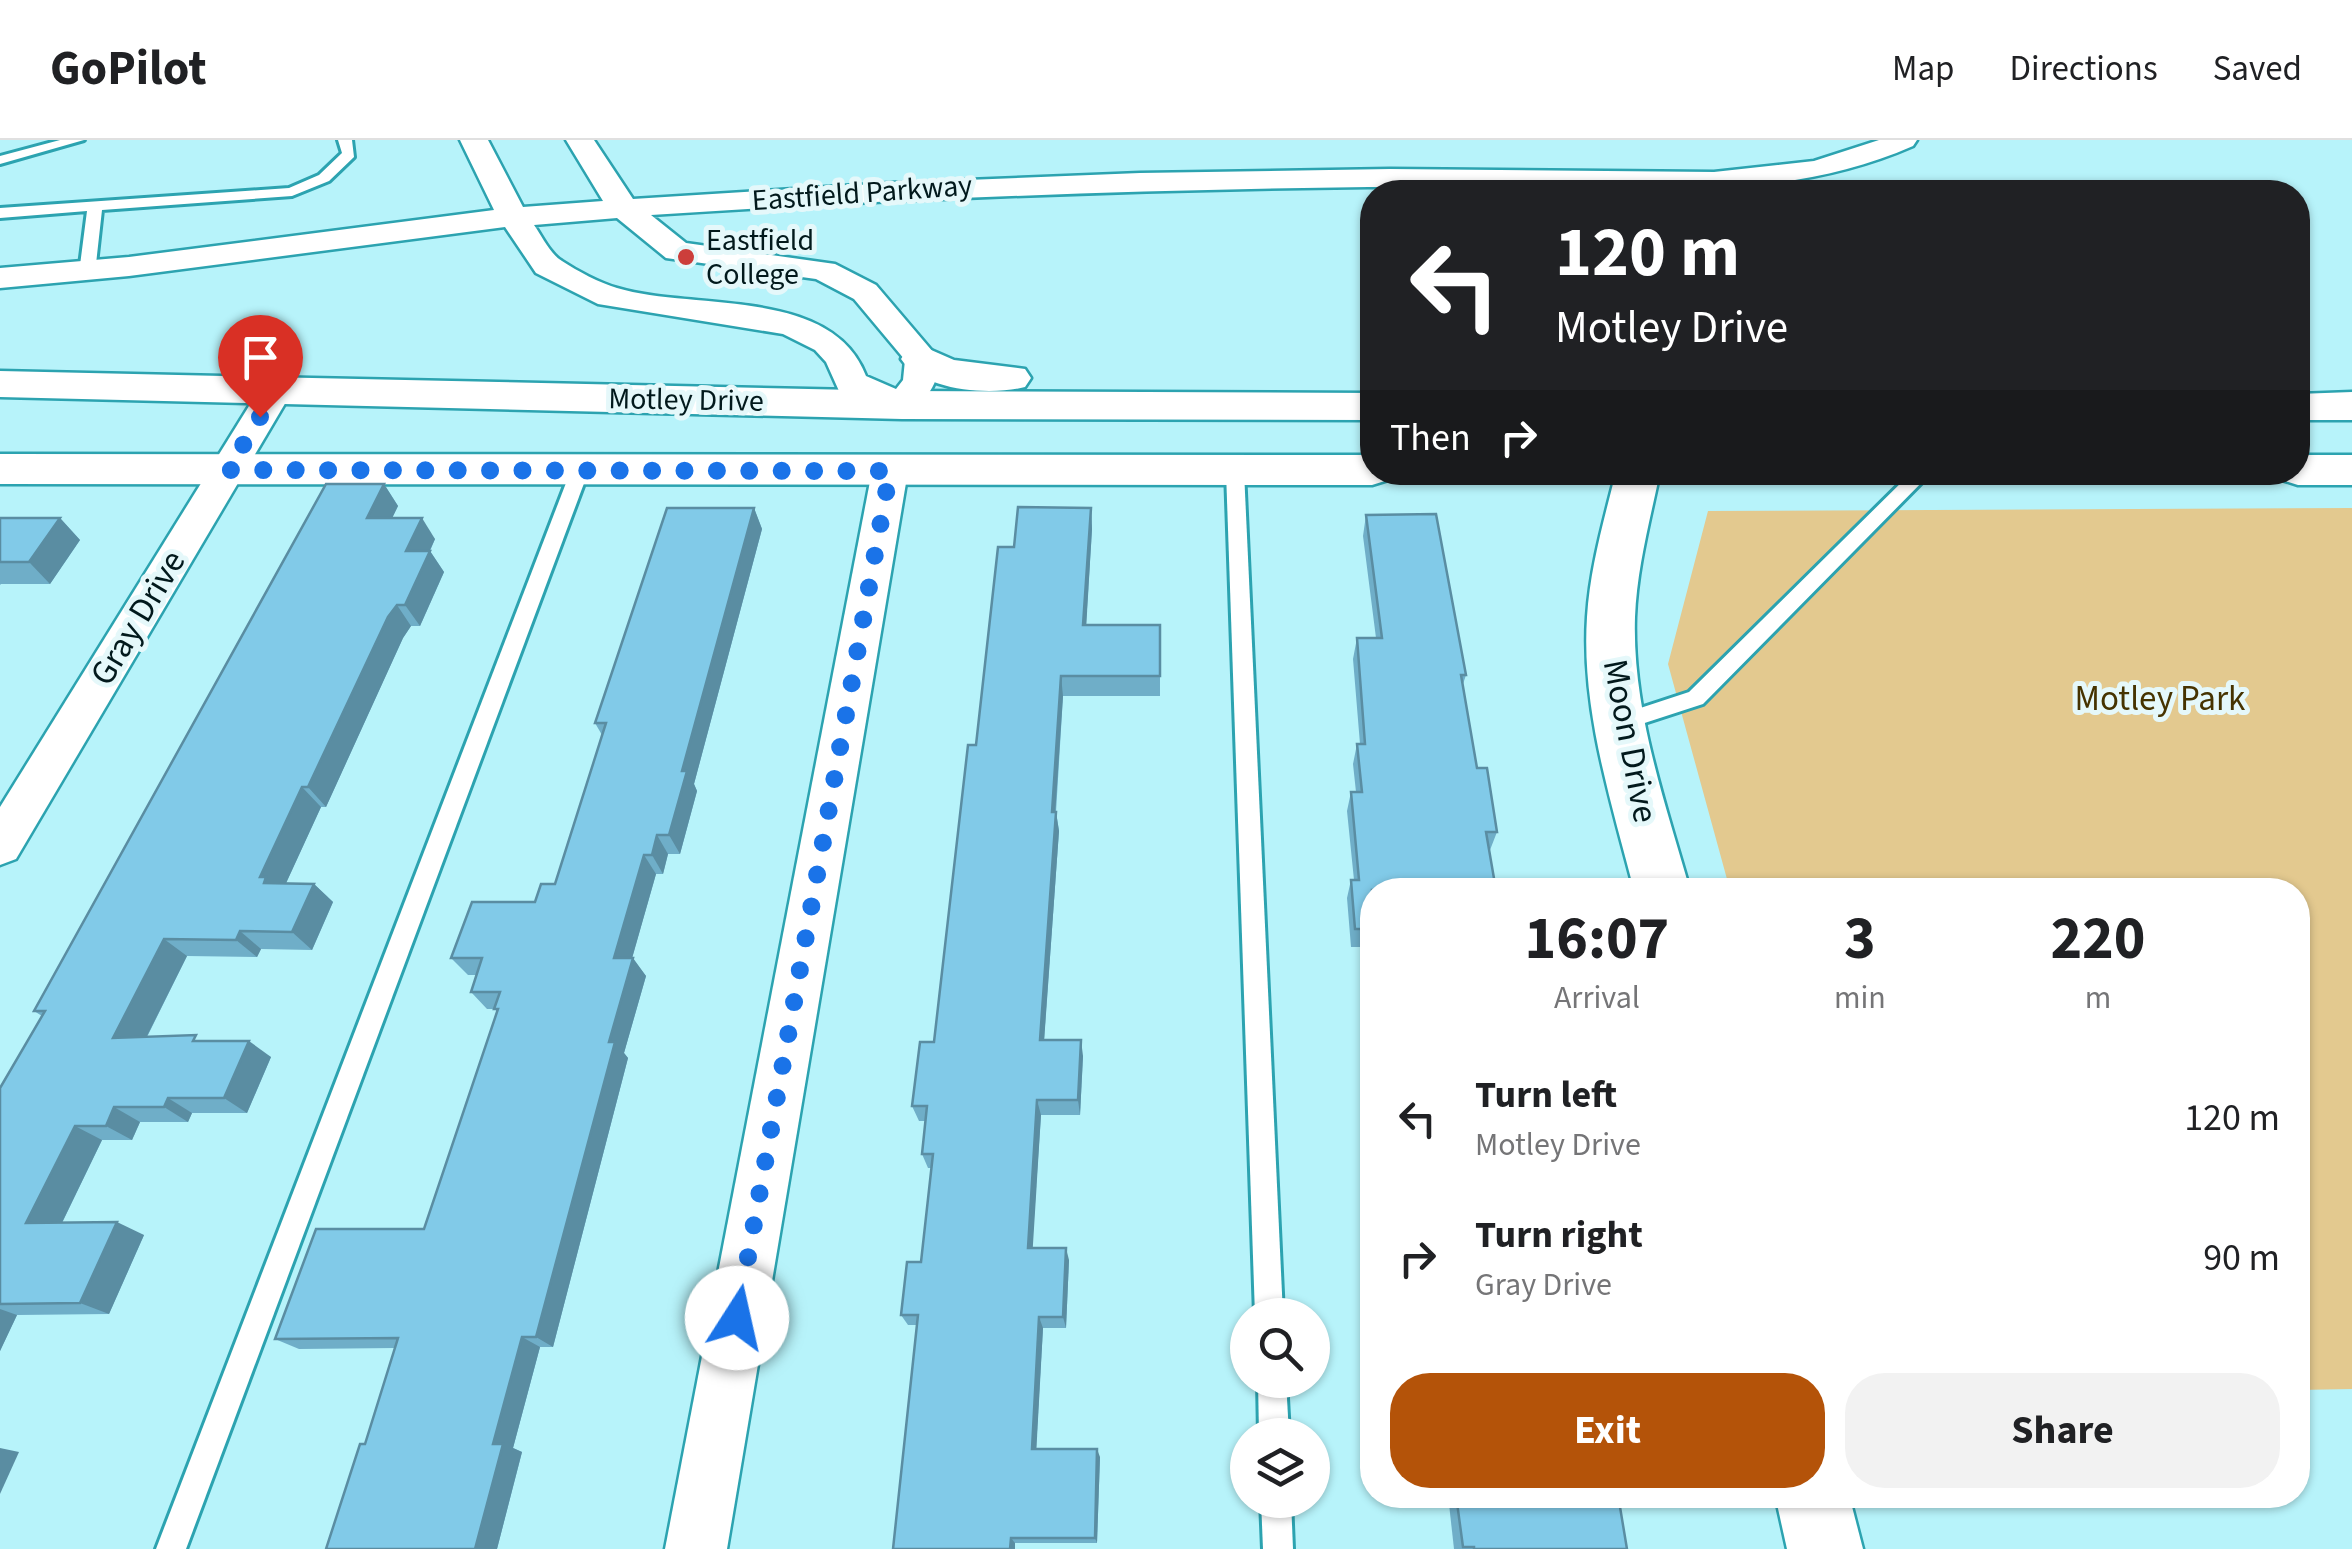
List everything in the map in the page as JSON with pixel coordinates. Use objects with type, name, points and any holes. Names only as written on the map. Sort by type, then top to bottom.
[{"type":"main road","points":[[922,359],[945,372],[997,378],[1360,376]]},
{"type":"main road","name":"Motley Drive","points":[[0,384],[902,405],[1360,407]]},
{"type":"main road","points":[[890,471],[902,405]]},
{"type":"main road","points":[[2310,406],[2352,406]]},
{"type":"main road","name":"Motley Drive","points":[[0,470],[1360,470]]},
{"type":"main road","points":[[2310,470],[2352,470]]},
{"type":"main road","name":"Moon Drive","points":[[1635,485],[1620,549],[1610,638],[1620,723],[1659,878]]},
{"type":"main road","points":[[1815,1508],[1825,1549]]},
{"type":"street","points":[[474,140],[513,217],[547,266],[609,297],[751,316],[795,327],[827,343],[842,358],[851,383],[902,405],[920,382],[922,359],[865,292],[824,271],[677,251],[626,210],[600,177],[580,140]]},
{"type":"street","name":"Eastfield Parkway","points":[[0,278],[87,273],[513,217],[970,186],[1390,169],[1736,178],[1802,173],[1861,161],[1903,140]]},
{"type":"street","name":"Gray Drive","points":[[0,846],[276,390]]},
{"type":"street","points":[[696,1549],[890,471]]},
{"type":"lane","points":[[0,160],[77,140]]},
{"type":"lane","points":[[0,214],[292,192],[324,178],[349,154],[345,140]]},
{"type":"lane","points":[[87,273],[95,208]]},
{"type":"lane","points":[[171,1549],[580,470]]},
{"type":"lane","points":[[1235,471],[1268,1298]]},
{"type":"lane","points":[[1620,723],[1696,698],[1910,485]]},
{"type":"lane","points":[[1277,1518],[1278,1549]]},
{"type":"green space","name":"Motley Park","points":[[2352,508],[2352,1389],[2310,1390],[2310,878],[1727,878],[1668,664],[1708,511]]},
{"type":"building","points":[[326,484],[384,484],[367,518],[422,518],[406,551],[430,551],[405,605],[397,605],[388,617],[308,787],[302,787],[260,877],[266,877],[264,883],[314,884],[292,932],[240,931],[236,940],[164,939],[113,1038],[196,1035],[193,1041],[249,1041],[224,1098],[168,1098],[164,1107],[114,1107],[106,1126],[75,1126],[26,1223],[117,1222],[80,1303],[0,1304],[0,1088],[45,1011],[34,1011]]},
{"type":"building","points":[[1018,507],[1091,508],[1083,625],[1160,625],[1160,676],[1061,676],[1040,1040],[1081,1040],[1078,1100],[1037,1100],[1028,1248],[1066,1248],[1063,1317],[1039,1317],[1032,1449],[1097,1449],[1095,1538],[1011,1538],[1010,1549],[893,1549],[918,1315],[901,1315],[907,1262],[921,1262],[933,1154],[922,1154],[927,1106],[912,1106],[920,1042],[934,1042],[968,745],[976,745],[998,547],[1014,547]]},
{"type":"building","points":[[667,508],[754,508],[682,771],[687,771],[669,835],[657,835],[652,855],[644,855],[614,958],[633,958],[609,1042],[615,1042],[536,1337],[522,1337],[493,1444],[503,1444],[475,1549],[326,1549],[360,1444],[365,1444],[398,1338],[275,1339],[316,1229],[424,1229],[498,1009],[494,1009],[500,992],[471,992],[482,958],[451,958],[472,902],[535,902],[541,884],[555,884],[606,723],[595,723]]},
{"type":"building","points":[[1436,514],[1466,675],[1461,675],[1477,768],[1487,768],[1497,832],[1486,832],[1494,878],[1360,878],[1360,929],[1355,929],[1351,880],[1359,880],[1351,792],[1362,792],[1357,744],[1365,744],[1357,638],[1382,638],[1366,515]]},
{"type":"building","points":[[0,518],[60,518],[29,562],[0,562]]},
{"type":"building","points":[[1458,1508],[1620,1508],[1627,1549],[1474,1549],[1463,1547]]},
{"type":"place","name":"Eastfield College","points":[[686,257]]},
{"type":"route","points":[[260,417],[228,470],[890,471],[737,1318]]}]
